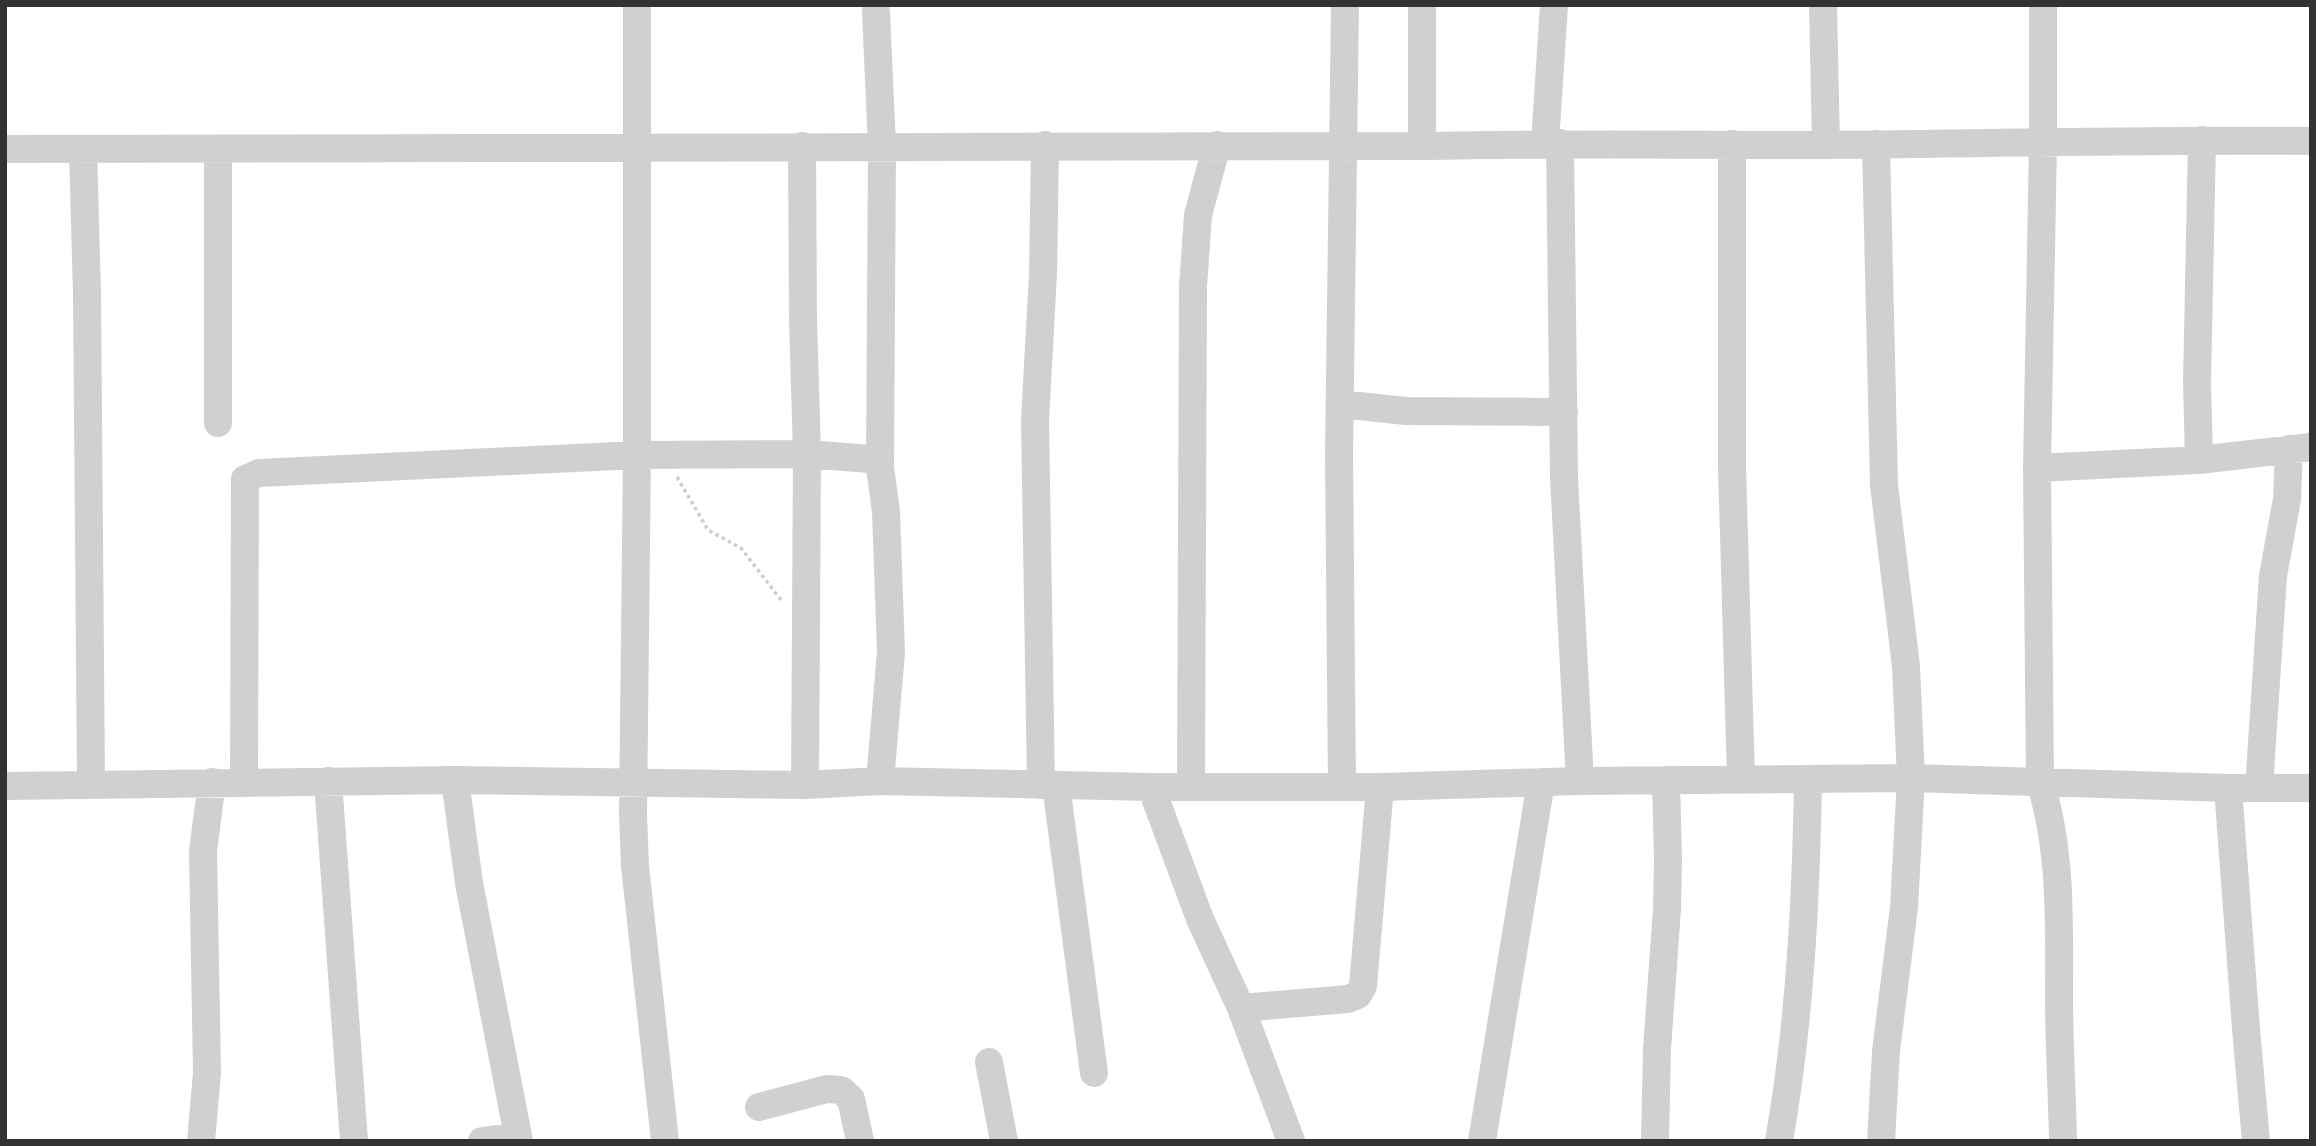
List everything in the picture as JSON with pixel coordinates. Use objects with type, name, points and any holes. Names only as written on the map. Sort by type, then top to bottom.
[{"type":"street","points":[[637,5],[638,148],[651,455],[632,783],[635,866],[665,1141]]},
{"type":"street","points":[[1342,787],[1340,404],[1345,5]]},
{"type":"street","points":[[1422,5],[1422,146]]},
{"type":"street","points":[[1554,5],[1553,143],[1564,412],[1564,478],[1580,780]]},
{"type":"street","points":[[1823,5],[1826,145]]},
{"type":"street","points":[[2043,5],[2037,468],[2040,782],[2048,806],[2060,936],[2063,1141]]},
{"type":"street","points":[[876,12],[882,146],[880,467],[886,512],[891,652],[880,781]]},
{"type":"street","points":[[2199,460],[2197,383],[2202,140]]},
{"type":"street","points":[[5,149],[1422,146],[1553,143],[1826,145],[2311,141]]},
{"type":"street","points":[[1732,144],[1732,466],[1741,779]]},
{"type":"street","points":[[1876,144],[1884,485],[1906,666],[1911,778],[1904,907],[1886,1051],[1881,1141]]},
{"type":"street","points":[[1045,145],[1035,419],[1048,785],[1094,1073]]},
{"type":"street","points":[[1191,787],[1194,288],[1198,215],[1217,145]]},
{"type":"street","points":[[802,146],[807,454],[805,785]]},
{"type":"street","points":[[83,149],[87,293],[91,783]]},
{"type":"street","points":[[218,149],[218,423]]},
{"type":"street","points":[[1340,404],[1406,411],[1564,412]]},
{"type":"street","points":[[2037,468],[2199,460],[2300,448],[2287,499],[2273,576],[2259,788]]},
{"type":"street","points":[[244,781],[245,479],[259,473],[651,455],[807,454],[870,459],[880,467]]},
{"type":"street","points":[[5,786],[455,780],[805,785],[880,781],[1151,787],[1380,787],[1580,780],[1911,778],[2311,788]]},
{"type":"street","points":[[1779,1141],[1799,998],[1807,859],[1808,779]]},
{"type":"street","points":[[455,780],[469,883],[519,1138],[482,1141]]},
{"type":"street","points":[[1656,1141],[1657,1049],[1667,896],[1666,780]]},
{"type":"street","points":[[328,781],[354,1141]]},
{"type":"street","points":[[201,1141],[207,1073],[203,851],[212,782]]},
{"type":"street","points":[[1482,1141],[1541,782]]},
{"type":"street","points":[[1151,787],[1200,919],[1241,1008],[1291,1141]]},
{"type":"street","points":[[1241,1008],[1348,999],[1358,995],[1363,986],[1380,787]]},
{"type":"street","points":[[2228,788],[2256,1141]]},
{"type":"street","points":[[989,1062],[1004,1141]]},
{"type":"street","points":[[759,1107],[827,1089],[841,1090],[851,1099],[860,1141]]},
{"type":"path","points":[[651,455],[708,530],[741,548],[783,603]]}]
